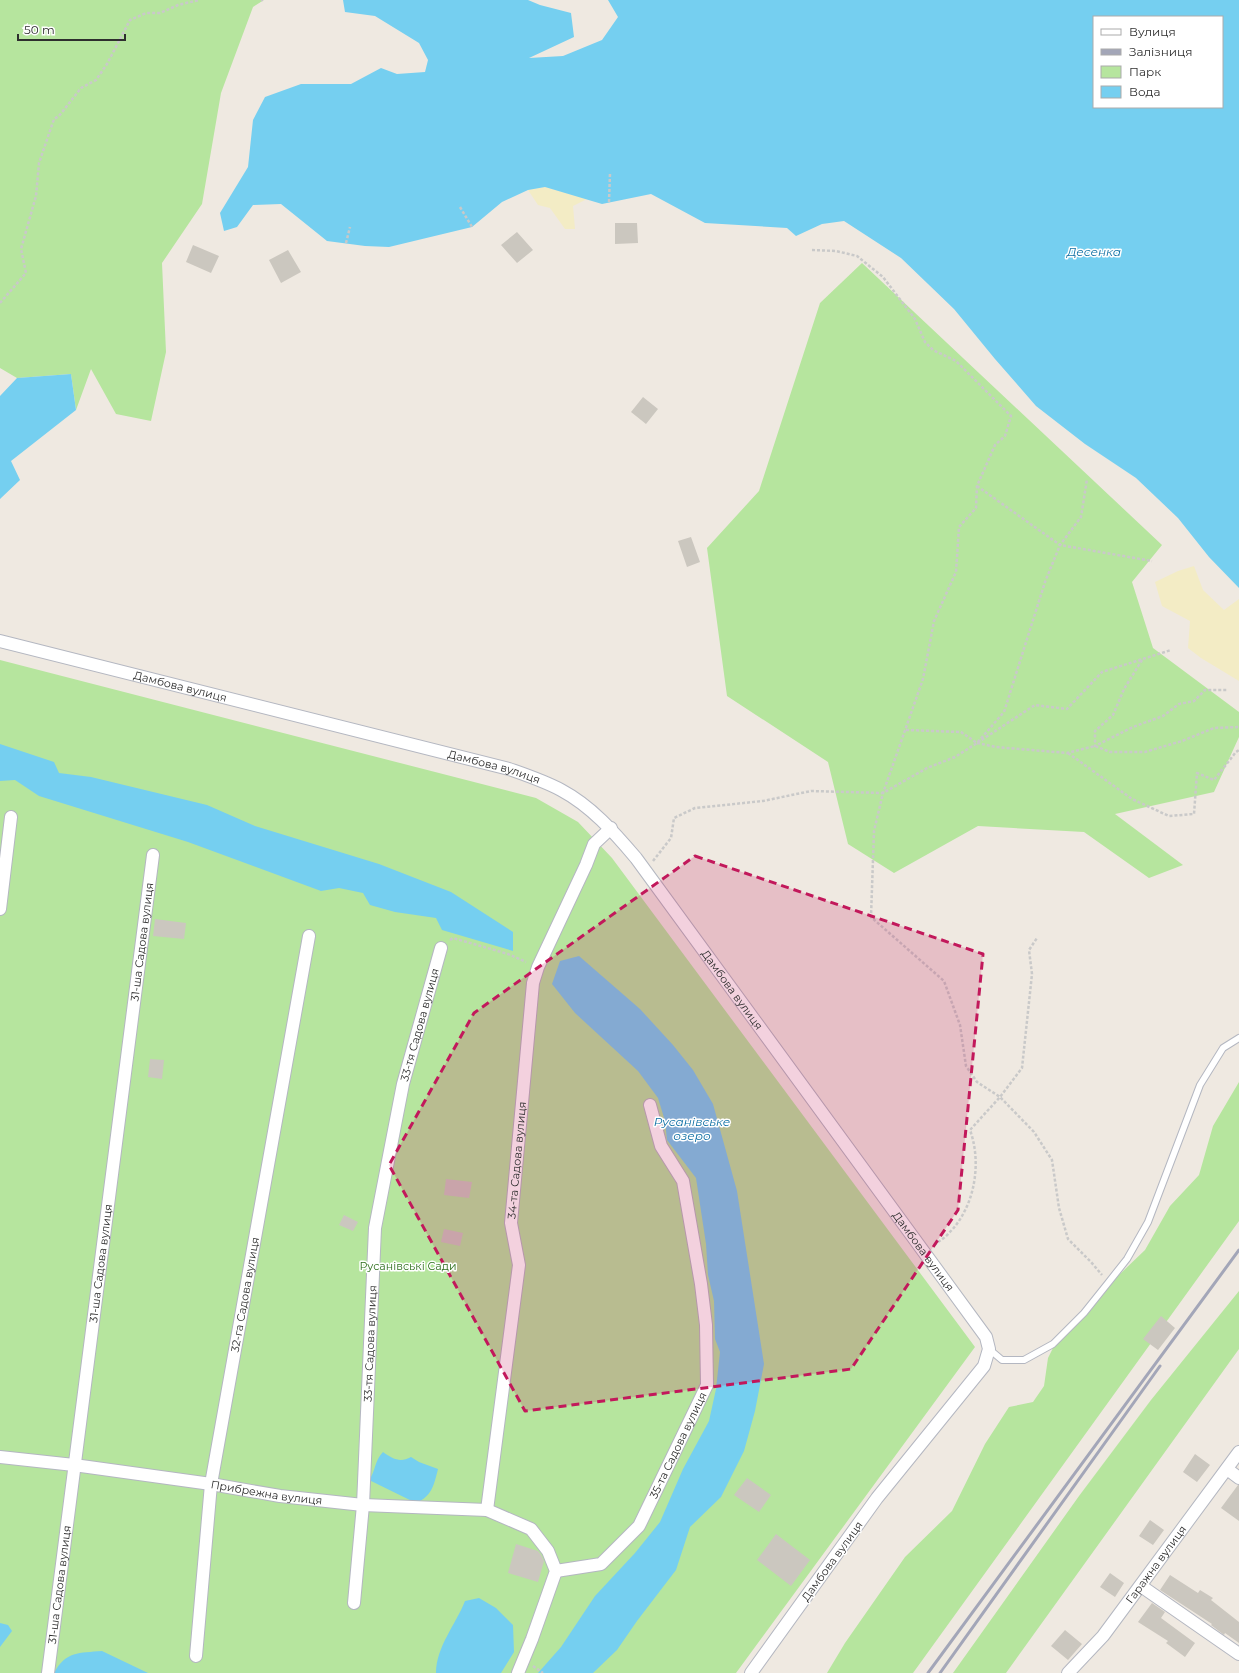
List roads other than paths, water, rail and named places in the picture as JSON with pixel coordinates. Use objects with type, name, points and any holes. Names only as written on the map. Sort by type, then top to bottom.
[{"type":"street","name":"Дамбова вулиця","points":[[0,641],[509,769],[560,789],[575,799],[611,828],[644,870],[986,1337],[989,1349],[984,1366],[877,1498],[751,1673]]},
{"type":"street","points":[[0,910],[11,817]]},
{"type":"street","name":"34-та Садова вулиця","points":[[487,1510],[519,1265],[511,1224],[533,983],[538,967],[586,865],[594,844],[611,828]]},
{"type":"street","name":"31-ша Садова вулиця","points":[[48,1673],[154,854]]},
{"type":"street","name":"32-га Садова вулиця","points":[[196,1656],[212,1484],[308,936]]},
{"type":"street","name":"33-тя Садова вулиця","points":[[354,1603],[363,1505],[375,1228],[403,1084],[441,948]]},
{"type":"street","name":"35-та Садова вулиця","points":[[556,1571],[601,1564],[639,1526],[707,1386],[706,1325],[702,1284],[683,1181],[661,1146],[650,1106]]},
{"type":"street","name":"Гаражна вулиця","points":[[1068,1673],[1103,1636],[1239,1452]]},
{"type":"street","name":"Прибрежна вулиця","points":[[0,1457],[74,1465],[212,1484],[280,1496],[363,1505],[487,1510],[531,1529],[548,1551],[556,1571]]},
{"type":"street","points":[[1227,1469],[1239,1478]]},
{"type":"street","points":[[518,1673],[527,1653],[556,1571]]},
{"type":"street","points":[[1141,1586],[1239,1654]]},
{"type":"lane","points":[[989,1349],[1002,1360],[1024,1360],[1053,1344],[1084,1313],[1108,1284],[1127,1259],[1148,1222],[1200,1085],[1223,1048],[1239,1038]]},
{"type":"water","name":"Десенка","points":[[343,0],[528,0],[540,5],[571,13],[574,37],[529,58],[563,56],[602,40],[618,17],[608,0],[1239,0],[1239,588],[1209,557],[1178,518],[1136,478],[1085,444],[1036,406],[954,309],[901,258],[844,221],[822,224],[796,236],[787,228],[705,223],[651,194],[602,204],[545,187],[528,190],[502,202],[472,227],[389,247],[365,246],[327,241],[281,204],[253,205],[237,227],[224,231],[220,213],[248,167],[253,120],[265,97],[301,84],[351,84],[381,68],[397,74],[425,72],[428,60],[419,43],[375,16],[345,12]]},
{"type":"water","points":[[71,374],[76,410],[11,461],[20,480],[0,499],[0,396],[17,378]]},
{"type":"water","points":[[0,744],[54,762],[59,773],[91,777],[207,805],[255,826],[379,864],[451,892],[513,932],[513,951],[442,930],[436,918],[395,912],[370,905],[363,893],[339,888],[321,891],[188,842],[39,796],[15,780],[0,781]]},
{"type":"water","name":"Русанівське озеро","points":[[579,956],[640,1009],[673,1045],[693,1070],[713,1104],[737,1191],[764,1364],[755,1411],[744,1451],[721,1497],[690,1527],[676,1570],[617,1650],[593,1673],[538,1673],[561,1647],[595,1596],[635,1553],[660,1522],[683,1469],[709,1421],[716,1389],[720,1352],[715,1339],[714,1301],[708,1275],[706,1244],[696,1178],[667,1140],[665,1121],[658,1098],[638,1071],[575,1013],[552,984],[560,961]]},
{"type":"water","points":[[383,1452],[390,1457],[400,1460],[411,1457],[419,1462],[438,1469],[434,1485],[426,1497],[416,1503],[369,1480],[380,1455]]},
{"type":"water","points":[[479,1598],[496,1608],[513,1625],[514,1652],[501,1673],[436,1673],[439,1654],[465,1601]]},
{"type":"water","points":[[0,1623],[8,1625],[12,1631],[0,1647]]},
{"type":"water","points":[[102,1651],[148,1673],[54,1673],[63,1661],[74,1654]]},
{"type":"railway","points":[[928,1673],[1239,1250]]},
{"type":"railway","points":[[940,1673],[1160,1366]]},
{"type":"park label","name":"Русанівські Сади","points":[[408,1266]]}]
